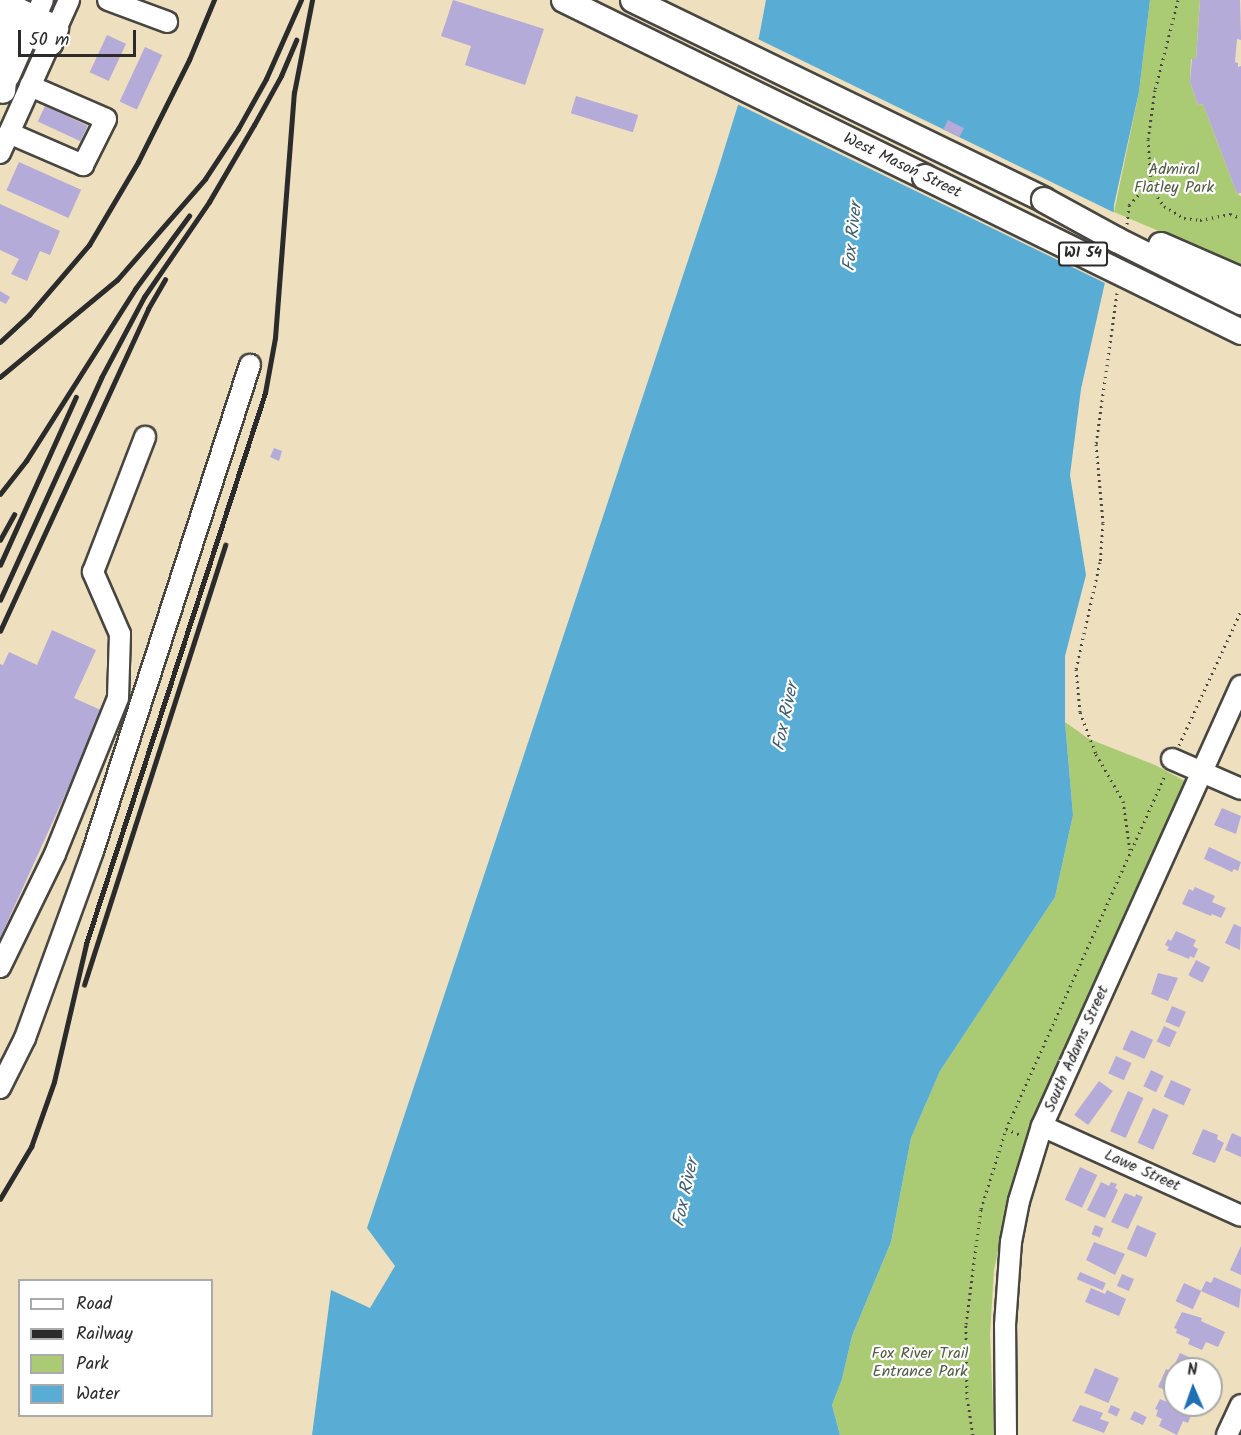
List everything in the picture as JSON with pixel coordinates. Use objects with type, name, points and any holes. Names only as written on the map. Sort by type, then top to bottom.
[{"type":"main road","name":"West Mason Street","points":[[564,0],[1241,332]]},
{"type":"main road","name":"West Mason Street","points":[[633,0],[1044,200],[1117,240],[1241,302]]},
{"type":"main road","points":[[0,2],[43,24]]},
{"type":"main road","points":[[0,21],[43,24]]},
{"type":"main road","points":[[0,37],[7,53],[2,94]]},
{"type":"main road","points":[[1044,200],[1123,228],[1241,280]]},
{"type":"street","points":[[2,94],[43,24],[69,0]]},
{"type":"street","points":[[108,0],[167,22]]},
{"type":"street","points":[[0,153],[30,86],[43,24]]},
{"type":"street","points":[[9,133],[83,165],[106,119],[30,86]]},
{"type":"street","points":[[0,1088],[25,1038],[93,851],[250,365]]},
{"type":"street","points":[[0,967],[56,854],[118,698],[120,634],[93,572],[145,436]]},
{"type":"street","name":"South Adams Street","points":[[1006,1435],[1005,1325],[1011,1242],[1019,1201],[1042,1126],[1238,698]]},
{"type":"street","points":[[1172,759],[1241,789]]},
{"type":"street","name":"Lawe Street","points":[[1042,1126],[1241,1216]]},
{"type":"street","points":[[1227,1435],[1241,1405]]},
{"type":"path","points":[[1178,0],[1155,90],[1148,139],[1151,188],[1164,206],[1184,218],[1200,220],[1230,214],[1241,218]]},
{"type":"path","points":[[1126,228],[1129,204],[1142,191],[1151,188]]},
{"type":"path","points":[[1118,286],[1096,444],[1103,523],[1100,562],[1076,669],[1080,712],[1096,753],[1123,801],[1130,852]]},
{"type":"green space","name":"Admiral Flatley Park","points":[[1150,0],[1200,0],[1196,59],[1191,59],[1190,82],[1198,105],[1203,104],[1237,194],[1241,196],[1241,266],[1114,212],[1139,92]]},
{"type":"green space","name":"Fox River Trail Entrance Park","points":[[1065,722],[1089,739],[1155,765],[1185,781],[1029,1128],[1014,1176],[994,1270],[990,1334],[994,1435],[840,1435],[832,1405],[842,1379],[852,1336],[891,1242],[911,1138],[940,1071],[1055,897],[1073,815]]},
{"type":"water","name":"Fox River","points":[[766,0],[1150,0],[1139,92],[1114,205],[1112,251],[1081,389],[1070,475],[1086,575],[1065,656],[1065,722],[1073,815],[1055,897],[940,1071],[911,1138],[891,1242],[852,1336],[842,1379],[832,1405],[840,1435],[312,1435],[331,1290],[370,1308],[395,1266],[367,1228],[716,176],[759,37]]},
{"type":"pier","points":[[756,38],[1117,214],[1115,252],[1107,284],[735,103]]},
{"type":"building","points":[[453,0],[544,29],[525,85],[465,65],[471,46],[441,36]]},
{"type":"building","points":[[1200,0],[1240,0],[1241,40],[1237,39],[1235,62],[1238,63],[1238,67],[1241,66],[1241,193],[1237,194],[1203,104],[1198,105],[1190,82],[1192,58],[1196,59]]},
{"type":"building","points":[[107,35],[126,44],[109,81],[90,72]]},
{"type":"building","points":[[145,47],[162,55],[137,109],[120,101]]},
{"type":"building","points":[[576,96],[638,115],[633,132],[571,113]]},
{"type":"building","points":[[45,106],[88,126],[80,141],[38,121]]},
{"type":"building","points":[[948,120],[964,128],[959,137],[943,129]]},
{"type":"building","points":[[19,162],[81,190],[69,218],[6,190]]},
{"type":"building","points":[[0,204],[60,231],[50,255],[40,251],[27,281],[11,274],[19,259],[0,250]]},
{"type":"building","points":[[0,291],[10,297],[6,304],[0,301]]},
{"type":"building","points":[[274,448],[282,451],[279,461],[270,457]]},
{"type":"building","points":[[52,630],[96,650],[74,698],[103,711],[0,938],[0,664],[3,665],[9,652],[37,665]]},
{"type":"building","points":[[1222,808],[1241,816],[1236,834],[1214,825]]},
{"type":"building","points":[[1209,847],[1241,862],[1238,871],[1234,869],[1232,872],[1204,859]]},
{"type":"building","points":[[1195,887],[1215,896],[1212,902],[1226,908],[1221,918],[1182,904],[1189,889],[1193,891]]},
{"type":"building","points":[[1234,924],[1241,927],[1240,950],[1225,943]]},
{"type":"building","points":[[1176,931],[1196,940],[1193,946],[1198,949],[1194,958],[1190,956],[1189,959],[1167,950],[1169,947],[1165,945],[1168,939],[1171,941]]},
{"type":"building","points":[[1196,960],[1210,967],[1203,982],[1188,975]]},
{"type":"building","points":[[1158,973],[1178,978],[1168,1001],[1151,994]]},
{"type":"building","points":[[1172,1006],[1186,1012],[1179,1028],[1165,1022]]},
{"type":"building","points":[[1164,1026],[1177,1032],[1170,1047],[1157,1041]]},
{"type":"building","points":[[1131,1030],[1153,1040],[1144,1059],[1122,1049]]},
{"type":"building","points":[[1116,1056],[1132,1063],[1124,1080],[1108,1073]]},
{"type":"building","points":[[1151,1070],[1164,1076],[1156,1092],[1143,1086]]},
{"type":"building","points":[[1171,1080],[1191,1089],[1184,1105],[1164,1096]]},
{"type":"building","points":[[1099,1081],[1113,1091],[1088,1125],[1074,1115]]},
{"type":"building","points":[[1128,1091],[1144,1098],[1126,1138],[1110,1131]]},
{"type":"building","points":[[1153,1108],[1169,1115],[1153,1150],[1138,1143]]},
{"type":"building","points":[[1203,1129],[1218,1135],[1217,1139],[1224,1143],[1215,1163],[1192,1154]]},
{"type":"building","points":[[1232,1133],[1241,1137],[1241,1157],[1225,1150]]},
{"type":"building","points":[[1080,1167],[1097,1175],[1082,1208],[1065,1200]]},
{"type":"building","points":[[1101,1182],[1109,1186],[1111,1182],[1117,1184],[1115,1188],[1118,1190],[1105,1218],[1087,1210]]},
{"type":"building","points":[[1125,1193],[1143,1197],[1128,1229],[1111,1222]]},
{"type":"building","points":[[1095,1225],[1103,1228],[1100,1238],[1091,1234]]},
{"type":"building","points":[[1137,1225],[1156,1233],[1146,1257],[1127,1249]]},
{"type":"building","points":[[1094,1242],[1125,1254],[1115,1275],[1086,1260]]},
{"type":"building","points":[[1241,1246],[1241,1275],[1230,1270]]},
{"type":"building","points":[[1080,1272],[1106,1283],[1103,1290],[1077,1279]]},
{"type":"building","points":[[1122,1274],[1134,1279],[1129,1291],[1117,1286]]},
{"type":"building","points":[[1214,1277],[1241,1289],[1239,1308],[1201,1291],[1206,1281],[1211,1283]]},
{"type":"building","points":[[1184,1283],[1201,1291],[1193,1309],[1176,1301]]},
{"type":"building","points":[[1091,1288],[1105,1294],[1107,1290],[1126,1299],[1119,1316],[1085,1302]]},
{"type":"building","points":[[1182,1312],[1202,1318],[1201,1321],[1225,1332],[1218,1347],[1206,1342],[1202,1350],[1188,1344],[1190,1339],[1176,1333],[1177,1329],[1174,1328]]},
{"type":"building","points":[[1095,1368],[1119,1378],[1108,1403],[1084,1393]]},
{"type":"building","points":[[1163,1376],[1163,1389],[1158,1387]]},
{"type":"building","points":[[1160,1399],[1163,1400],[1163,1417],[1190,1417],[1188,1423],[1183,1421],[1177,1435],[1159,1426],[1162,1419],[1156,1416],[1158,1410],[1155,1409]]},
{"type":"building","points":[[1080,1405],[1103,1413],[1100,1419],[1109,1422],[1104,1433],[1072,1421]]},
{"type":"building","points":[[1111,1405],[1120,1409],[1117,1416],[1108,1412]]},
{"type":"building","points":[[1134,1411],[1147,1417],[1143,1425],[1130,1419]]},
{"type":"railway","points":[[0,342],[29,315],[89,245],[138,162],[189,60],[214,0]]},
{"type":"railway","points":[[0,377],[117,280],[205,179],[238,129],[266,79],[301,0]]},
{"type":"railway","points":[[0,1199],[31,1147],[54,1082],[86,944],[265,393],[275,338],[294,93],[312,0]]},
{"type":"railway","points":[[0,600],[101,378],[144,297],[209,202],[254,125],[281,76],[296,40]]},
{"type":"railway","points":[[0,494],[26,461],[135,289],[189,216]]},
{"type":"railway","points":[[0,631],[148,309],[165,280]]},
{"type":"railway","points":[[0,565],[76,397]]},
{"type":"railway","points":[[0,540],[14,515]]},
{"type":"railway","points":[[84,985],[225,545]]}]
